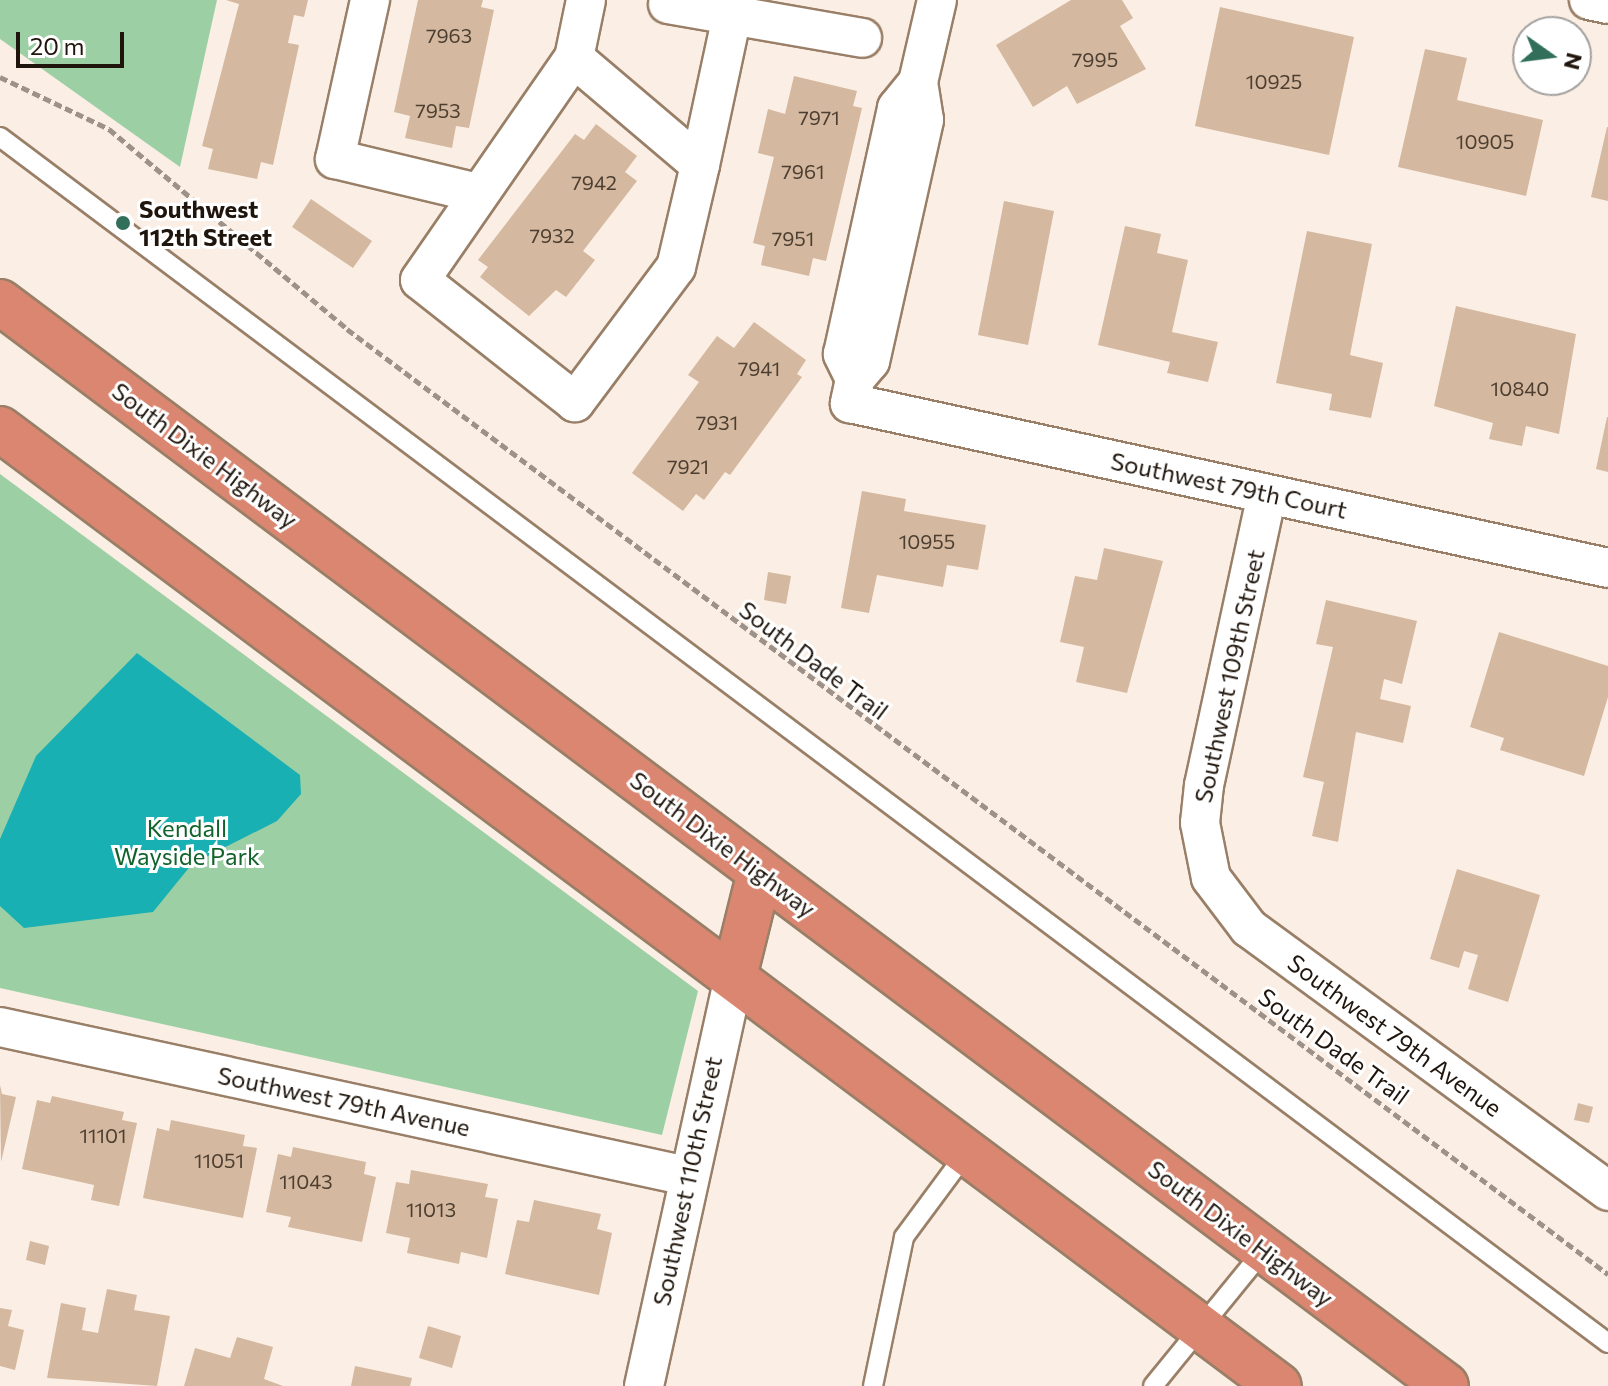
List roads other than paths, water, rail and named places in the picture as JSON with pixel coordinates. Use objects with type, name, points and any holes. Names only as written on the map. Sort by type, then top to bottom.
[{"type":"highway","name":"South Dixie Highway","points":[[0,302],[1446,1386]]},
{"type":"highway","points":[[0,429],[1279,1386]]},
{"type":"highway","points":[[734,977],[760,872]]},
{"type":"street","points":[[370,0],[335,159],[478,193]]},
{"type":"street","points":[[586,0],[574,58],[420,280],[575,402],[676,267],[732,16]]},
{"type":"street","name":"Southwest 79th Court","points":[[937,0],[918,82],[924,120],[870,361],[853,391],[1267,494],[1608,568]]},
{"type":"street","points":[[1589,0],[1608,4]]},
{"type":"street","points":[[668,4],[862,38]]},
{"type":"street","points":[[574,58],[700,165]]},
{"type":"street","name":"Southwest 109th Street","points":[[1204,860],[1204,785],[1267,494]]},
{"type":"street","name":"Southwest 79th Avenue","points":[[1204,860],[1219,895],[1249,928],[1608,1191]]},
{"type":"street","name":"Southwest 110th Street","points":[[644,1386],[687,1176],[734,977]]},
{"type":"street","name":"Southwest 79th Avenue","points":[[0,1027],[687,1176]]},
{"type":"lane","points":[[0,137],[1608,1343]]},
{"type":"lane","points":[[873,1386],[904,1237],[967,1152]]},
{"type":"lane","points":[[1153,1386],[1264,1250]]},
{"type":"water","points":[[137,653],[300,775],[301,794],[277,821],[192,864],[153,912],[24,928],[0,906],[0,839],[36,756]]},
{"type":"place","name":"Southwest 112th Street","points":[[123,223]]},
{"type":"park label","name":"Kendall Wayside Park","points":[[187,842]]}]
